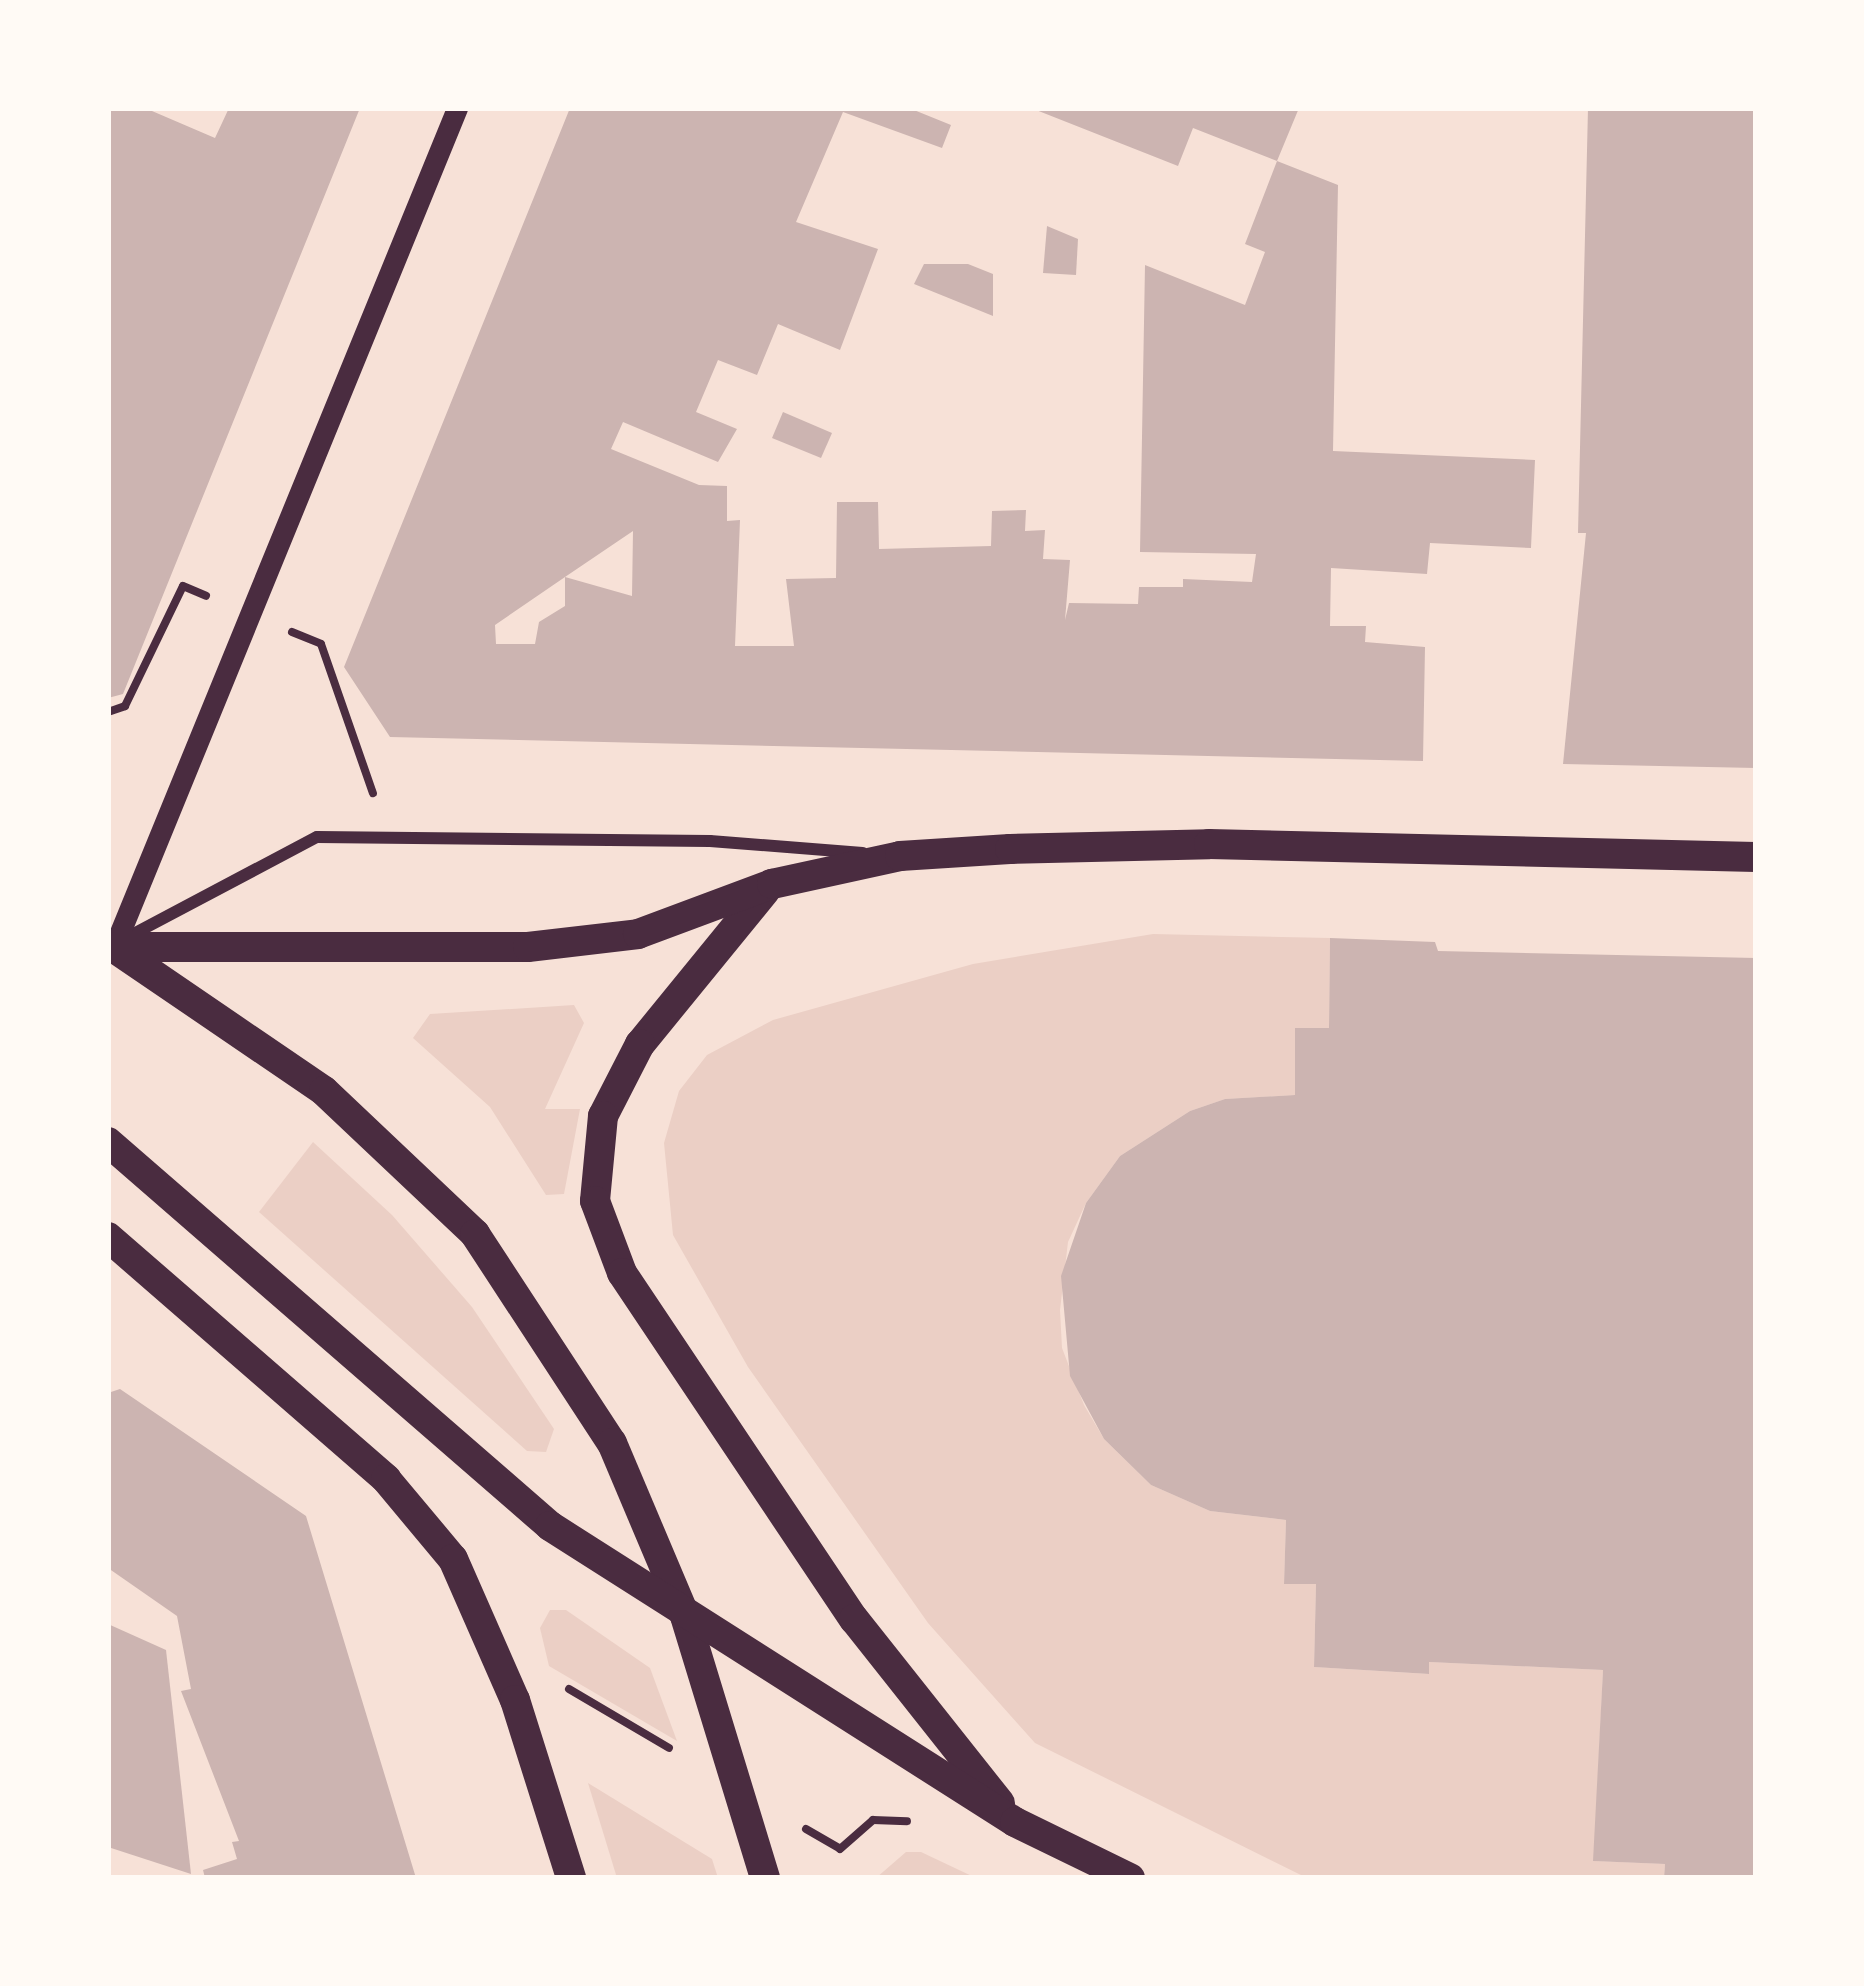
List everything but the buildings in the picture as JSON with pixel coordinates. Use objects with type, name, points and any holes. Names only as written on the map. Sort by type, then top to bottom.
[{"type":"main road","points":[[110,951],[528,946],[638,934],[772,884],[899,856],[1209,844],[1756,857]]},
{"type":"main road","points":[[772,884],[640,1044],[604,1116],[595,1201],[622,1273],[854,1619],[1015,1822]]},
{"type":"main road","points":[[110,951],[324,1091],[475,1234],[612,1443],[685,1616],[765,1878]]},
{"type":"main road","points":[[108,1142],[550,1526],[1015,1822],[1130,1878]]},
{"type":"main road","points":[[108,1237],[386,1479],[453,1559],[515,1700],[571,1878]]},
{"type":"street","points":[[110,951],[457,108]]},
{"type":"street","points":[[110,951],[150,919],[317,837],[710,841],[899,856]]},
{"type":"shaded area","points":[[1153,934],[1330,938],[1329,1028],[1295,1028],[1295,1095],[1225,1099],[1190,1111],[1120,1156],[1086,1203],[1068,1242],[1060,1310],[1062,1348],[1084,1405],[1104,1439],[1151,1485],[1210,1511],[1286,1520],[1284,1584],[1316,1584],[1314,1667],[1428,1674],[1429,1662],[1603,1670],[1594,1861],[1665,1864],[1664,1878],[1307,1878],[1035,1743],[928,1623],[748,1367],[673,1235],[664,1143],[679,1091],[707,1055],[773,1020],[973,964]]},
{"type":"shaded area","points":[[574,1005],[584,1023],[545,1109],[580,1109],[564,1194],[546,1195],[490,1107],[413,1038],[430,1014]]},
{"type":"shaded area","points":[[313,1142],[392,1215],[472,1307],[554,1429],[546,1452],[527,1451],[259,1212]]},
{"type":"shaded area","points":[[550,1610],[566,1610],[650,1668],[677,1741],[549,1666],[540,1628]]},
{"type":"shaded area","points":[[588,1783],[712,1859],[718,1878],[617,1878]]},
{"type":"shaded area","points":[[906,1852],[921,1852],[976,1878],[876,1878]]}]
